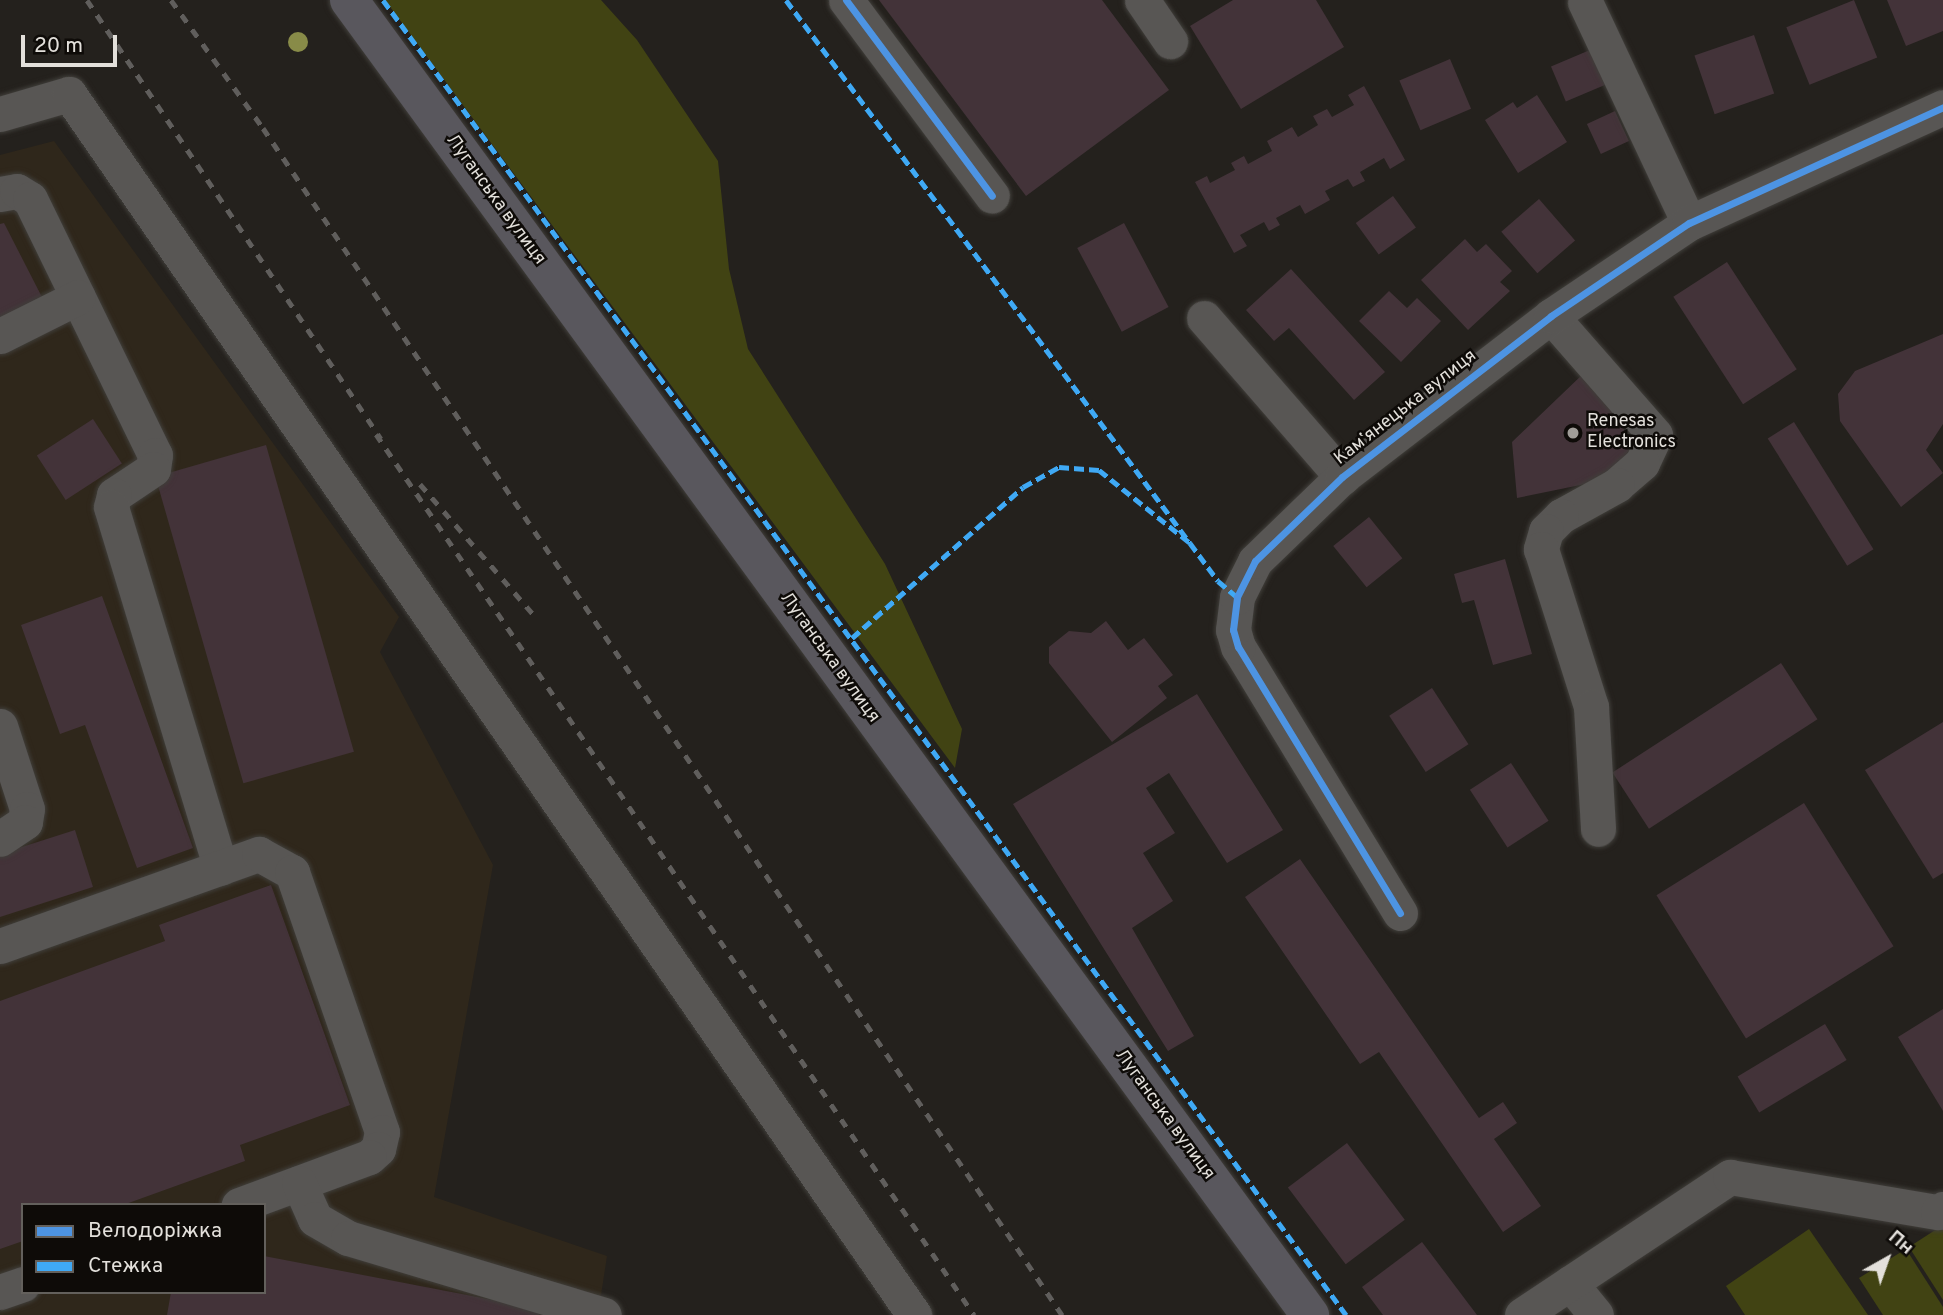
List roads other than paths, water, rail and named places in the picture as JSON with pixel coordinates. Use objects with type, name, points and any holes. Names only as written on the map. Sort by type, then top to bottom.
[{"type":"main road","name":"Луганська вулиця","points":[[349,0],[1310,1315]]},
{"type":"street","points":[[846,0],[992,195]]},
{"type":"street","points":[[1142,0],[1170,41]]},
{"type":"street","points":[[1585,2],[1689,223]]},
{"type":"street","points":[[0,114],[69,94],[914,1315]]},
{"type":"street","name":"Камʼянецька вулиця","points":[[1400,913],[1238,647],[1233,630],[1237,597],[1255,561],[1342,477],[1551,316],[1689,223],[1943,107]]},
{"type":"street","points":[[0,194],[17,191],[30,199],[155,455],[153,469],[114,495],[111,507],[221,868]]},
{"type":"street","points":[[0,336],[78,297]]},
{"type":"street","points":[[1551,316],[1655,435],[1642,463],[1617,485],[1561,516],[1546,531],[1541,549],[1591,707],[1598,830]]},
{"type":"street","points":[[1203,318],[1342,477]]},
{"type":"street","points":[[0,726],[27,809],[25,822],[0,839]]},
{"type":"street","points":[[0,946],[259,854],[292,872],[382,1132],[378,1149],[369,1157],[244,1203]]},
{"type":"street","points":[[1522,1315],[1730,1178],[1938,1212],[1943,1209]]},
{"type":"street","points":[[299,1183],[315,1219],[348,1238],[604,1315]]},
{"type":"street","points":[[1570,1283],[1596,1315]]},
{"type":"street","points":[[0,1292],[21,1285]]},
{"type":"railway","points":[[87,0],[381,439]]},
{"type":"railway","points":[[171,0],[263,128],[1062,1315]]},
{"type":"railway","points":[[376,434],[974,1315]]},
{"type":"railway","points":[[420,484],[534,615]]},
{"type":"place","name":"Renesas Electronics","points":[[1573,433]]}]
